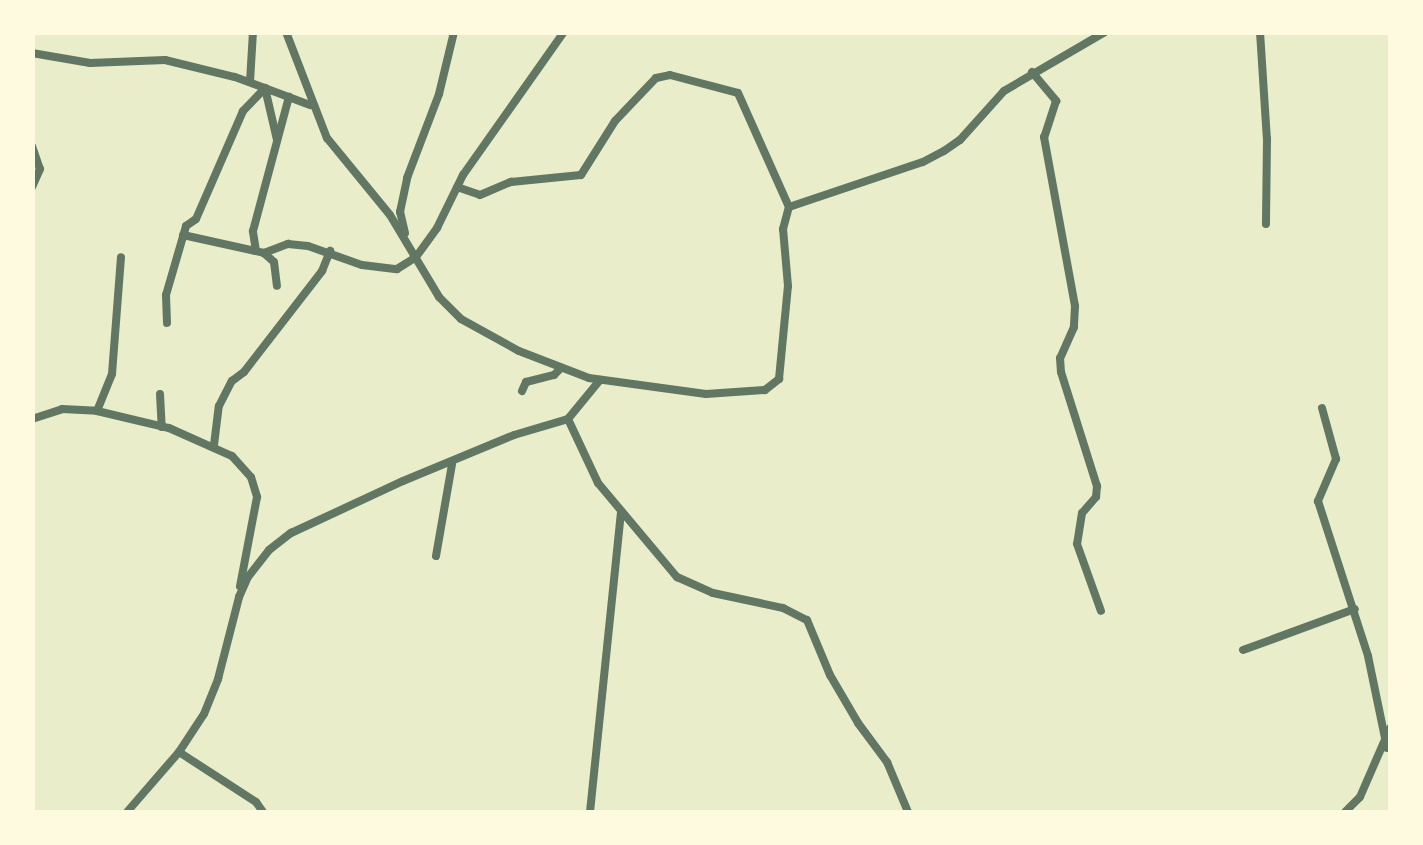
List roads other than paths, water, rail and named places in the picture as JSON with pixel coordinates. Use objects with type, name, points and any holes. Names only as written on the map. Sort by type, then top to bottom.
[{"type":"street","points":[[250,82],[252,32]]},
{"type":"street","points":[[286,32],[326,138],[406,237],[439,296],[461,319],[561,368],[604,378],[706,394],[765,390],[775,384],[784,339],[788,286],[783,229],[789,207],[738,93],[670,75],[656,78],[615,122],[582,175],[511,182],[480,195],[457,188]]},
{"type":"street","points":[[406,237],[400,212],[408,178],[439,94],[454,32]]},
{"type":"street","points":[[260,252],[288,244],[330,251],[383,270],[396,269],[416,257],[437,228],[457,188],[564,32]]},
{"type":"street","points":[[789,207],[944,151],[1004,90],[1105,32]]},
{"type":"street","points":[[1260,32],[1267,140],[1266,224]]},
{"type":"street","points":[[32,52],[90,63],[165,60],[250,82],[310,104]]},
{"type":"street","points":[[1032,72],[1056,101],[1044,137],[1076,306],[1060,372],[1097,486],[1096,496],[1082,513],[1076,544],[1101,611]]},
{"type":"street","points":[[266,88],[276,140]]},
{"type":"street","points":[[167,323],[166,296],[183,235],[196,219],[243,111],[266,88]]},
{"type":"street","points":[[260,252],[253,231],[289,97]]},
{"type":"street","points":[[32,146],[40,169],[32,186]]},
{"type":"street","points":[[183,235],[260,252],[274,262],[277,286]]},
{"type":"street","points":[[214,445],[219,406],[232,380],[244,372],[322,271],[330,251]]},
{"type":"street","points":[[97,411],[112,374],[121,258]]},
{"type":"street","points":[[522,391],[526,382],[554,375],[561,368]]},
{"type":"street","points":[[239,597],[248,577],[269,550],[292,533],[514,435],[568,419],[594,383],[604,378]]},
{"type":"street","points":[[160,394],[162,427]]},
{"type":"street","points":[[1322,408],[1336,459],[1318,501],[1355,609],[1386,745]]},
{"type":"street","points":[[32,419],[62,409],[97,411],[162,427],[214,445],[244,467],[258,497],[239,597],[211,699],[178,752],[127,812]]},
{"type":"street","points":[[568,419],[589,469],[621,513],[678,577],[713,593],[783,608],[808,620],[839,693],[888,762],[908,812]]},
{"type":"street","points":[[436,556],[452,464]]},
{"type":"street","points":[[590,812],[621,513]]},
{"type":"street","points":[[1242,650],[1355,609]]},
{"type":"street","points":[[1345,812],[1360,797],[1386,745],[1390,728]]},
{"type":"street","points":[[178,752],[256,802],[264,812]]}]
